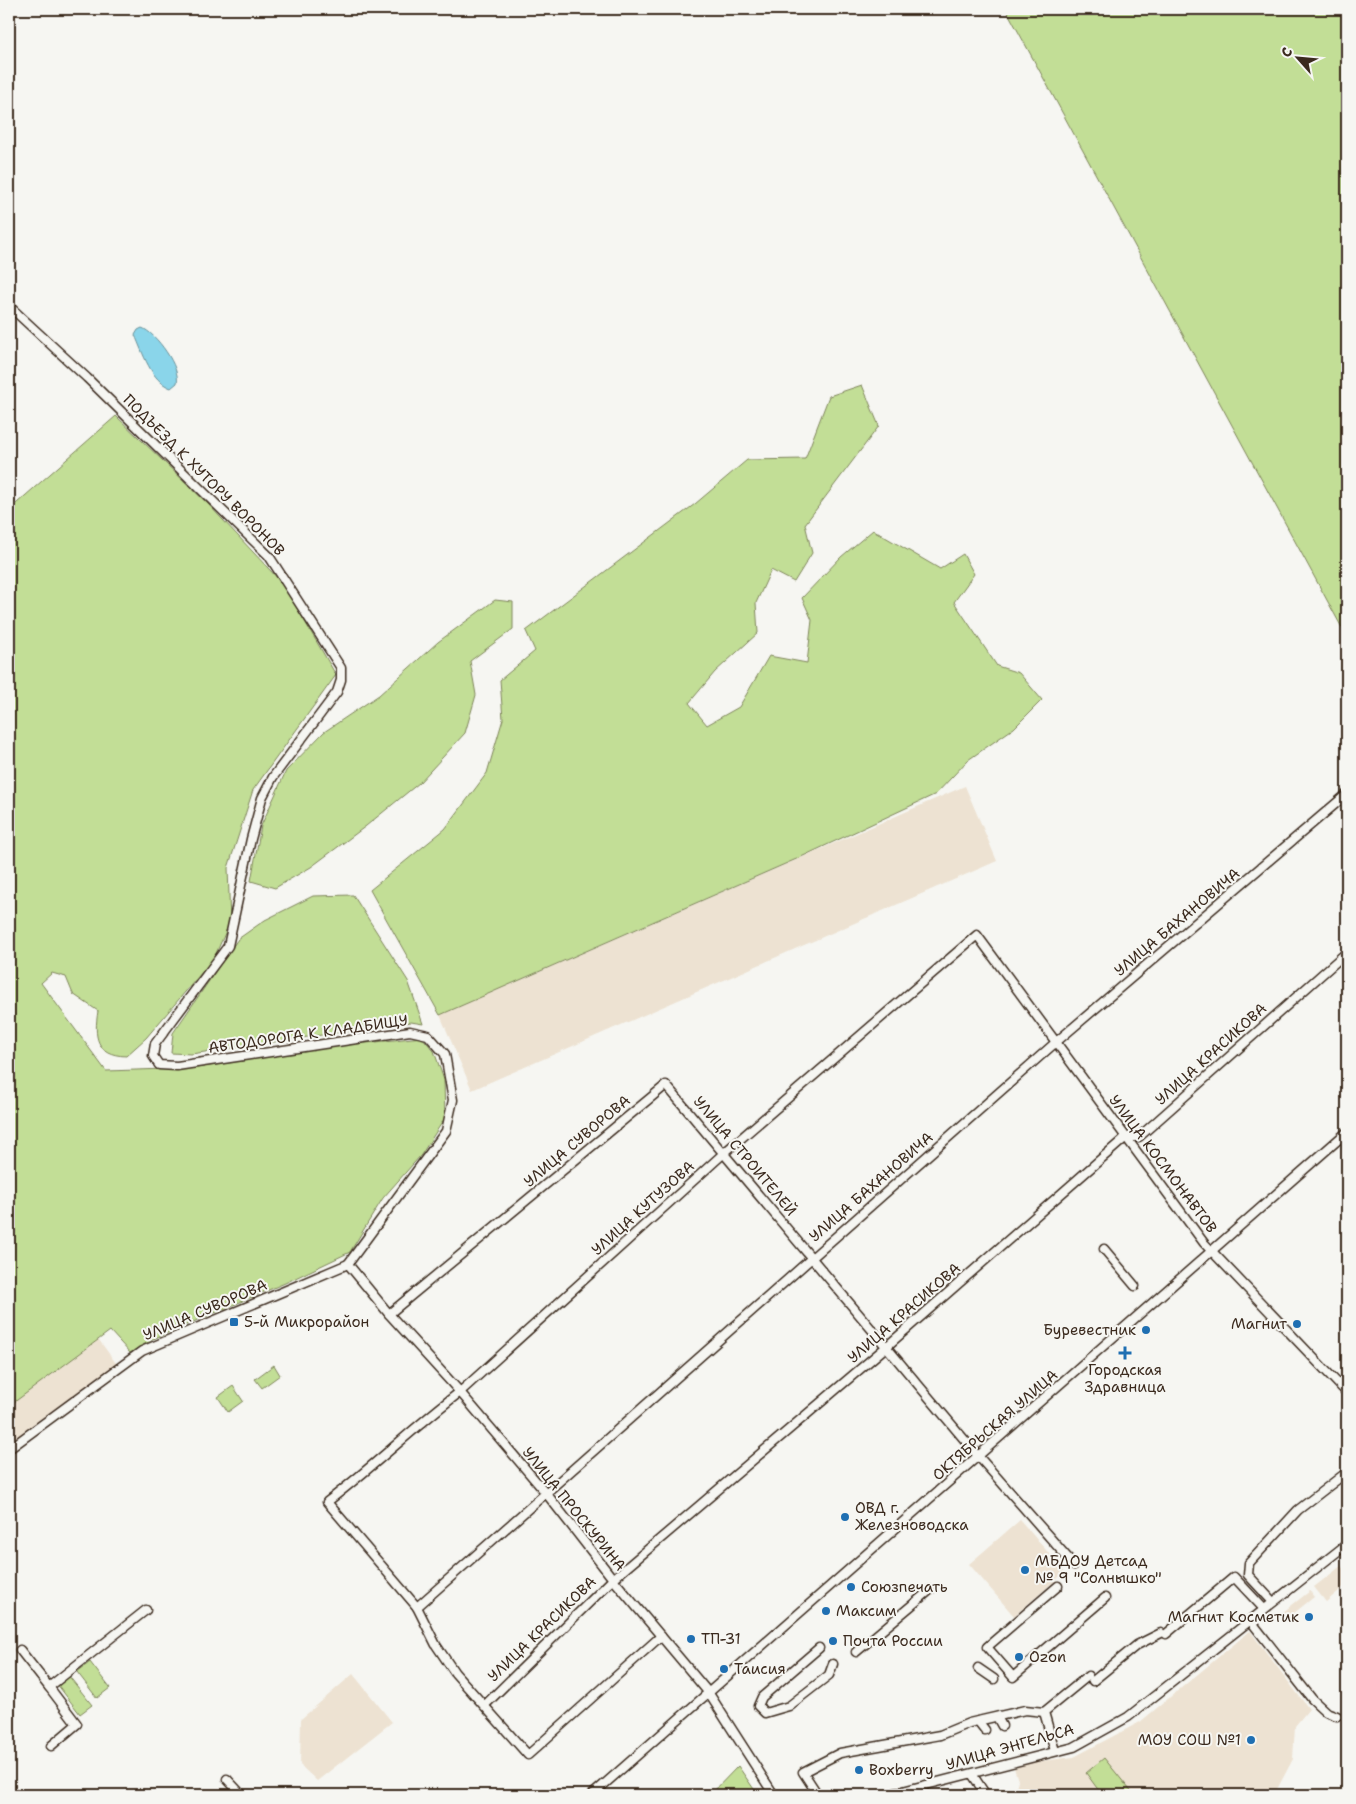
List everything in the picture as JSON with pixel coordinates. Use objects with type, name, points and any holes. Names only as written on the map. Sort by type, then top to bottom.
[{"type":"street","name":"ПОДЪЕЗД К ХУТОРУ ВОРОНОВ","points":[[9,306],[107,397],[269,556],[341,668],[341,680],[337,692],[273,776],[262,798],[250,839],[228,946],[155,1044],[153,1056]]},
{"type":"street","name":"УЛИЦА БАХАНОВИЧА","points":[[417,1607],[1055,1043],[1347,794]]},
{"type":"street","name":"УЛИЦА КОСМОНАВТОВ","points":[[977,935],[1055,1043],[1212,1252],[1347,1393]]},
{"type":"street","name":"УЛИЦА КУТУЗОВА","points":[[417,1607],[328,1502],[363,1474],[419,1423],[460,1392],[724,1153],[977,935]]},
{"type":"street","name":"УЛИЦА КРАСИКОВА","points":[[485,1705],[613,1579],[886,1347],[1126,1137],[1139,1137],[1347,952]]},
{"type":"street","name":"АВТОДОРОГА К КЛАДБИЩУ","points":[[153,1056],[159,1064],[177,1066],[410,1031],[428,1035],[445,1054],[452,1100],[446,1131],[348,1264]]},
{"type":"street","name":"УЛИЦА СТРОИТЕЛЕЙ","points":[[666,1085],[813,1257],[979,1457],[1074,1565]]},
{"type":"street","name":"УЛИЦА СУВОРОВА","points":[[389,1314],[666,1085]]},
{"type":"street","name":"ОКТЯБРЬСКАЯ УЛИЦА","points":[[592,1795],[1347,1132]]},
{"type":"street","points":[[1104,1249],[1135,1286]]},
{"type":"street","name":"УЛИЦА СУВОРОВА","points":[[9,1450],[142,1351],[348,1264]]},
{"type":"street","name":"УЛИЦА ПРОСКУРИНА","points":[[348,1264],[389,1314],[460,1392],[546,1493],[613,1579],[708,1692],[774,1795]]},
{"type":"street","points":[[1273,1602],[1248,1575],[1249,1563],[1298,1510],[1347,1472]]},
{"type":"street","name":"УЛИЦА ЭНГЕЛЬСА","points":[[887,1795],[1074,1746],[1128,1717],[1347,1544]]},
{"type":"street","points":[[818,1795],[803,1772],[840,1752],[940,1735],[964,1729],[978,1721],[997,1717],[1044,1712],[1137,1645],[1164,1634],[1234,1577],[1264,1609]]},
{"type":"street","points":[[1058,1586],[987,1647],[1013,1677],[1105,1598]]},
{"type":"street","points":[[857,1648],[927,1590]]},
{"type":"street","points":[[417,1607],[436,1645],[455,1673],[528,1755],[661,1636]]},
{"type":"street","points":[[49,1687],[146,1610]]},
{"type":"street","points":[[1250,1620],[1312,1699],[1326,1712],[1337,1716]]},
{"type":"street","points":[[819,1648],[762,1697],[758,1706],[761,1710],[765,1713],[789,1706],[829,1675],[833,1664]]},
{"type":"street","points":[[20,1650],[77,1724],[51,1746]]},
{"type":"street","points":[[978,1668],[994,1678]]},
{"type":"street","points":[[1044,1712],[1055,1751]]},
{"type":"street","points":[[997,1717],[1002,1726]]},
{"type":"street","points":[[978,1721],[985,1730]]},
{"type":"street","points":[[972,1774],[986,1795]]},
{"type":"street","points":[[227,1779],[242,1795]]},
{"type":"shaded area","points":[[965,786],[997,861],[472,1090],[440,1015]]},
{"type":"shaded area","points":[[91,1329],[118,1366],[9,1445],[9,1389]]},
{"type":"shaded area","points":[[1020,1520],[1065,1572],[1014,1616],[969,1564]]},
{"type":"shaded area","points":[[1341,1566],[1347,1573],[1347,1584],[1326,1602],[1314,1587]]},
{"type":"shaded area","points":[[1310,1591],[1314,1597],[1283,1622],[1278,1616]]},
{"type":"shaded area","points":[[1250,1631],[1309,1709],[1295,1726],[1293,1759],[1274,1795],[1018,1795],[1015,1791],[1018,1780],[1014,1768],[1033,1762],[1074,1757],[1140,1722]]},
{"type":"shaded area","points":[[353,1674],[392,1722],[317,1781],[300,1765],[301,1719]]},
{"type":"green space","points":[[1006,9],[1347,9],[1347,637]]},
{"type":"green space","points":[[862,385],[879,426],[805,524],[812,553],[794,582],[771,570],[756,603],[758,633],[715,672],[689,703],[707,725],[739,707],[769,656],[807,663],[812,620],[802,598],[841,557],[873,530],[940,569],[963,554],[974,574],[954,602],[997,666],[1019,673],[1042,700],[1014,728],[968,760],[936,794],[801,857],[440,1015],[370,890],[445,829],[487,773],[503,719],[500,680],[535,651],[526,631],[695,504],[747,460],[805,459],[829,396]]},
{"type":"green space","points":[[116,416],[208,504],[283,584],[336,675],[253,790],[228,868],[230,922],[214,958],[146,1038],[126,1056],[108,1052],[102,1048],[97,1036],[98,1011],[73,994],[66,977],[52,973],[41,983],[106,1071],[196,1068],[329,1047],[422,1037],[434,1051],[444,1080],[445,1118],[421,1155],[383,1198],[350,1252],[285,1283],[153,1339],[130,1353],[110,1331],[9,1406],[9,510]]},
{"type":"green space","points":[[495,600],[513,602],[513,629],[470,661],[476,695],[465,733],[419,783],[311,867],[275,888],[251,881],[261,826],[286,771],[324,732],[379,695],[438,642]]},
{"type":"green space","points":[[353,895],[408,981],[423,1024],[411,1022],[191,1054],[171,1053],[173,1033],[238,939],[265,920],[313,896]]},
{"type":"green space","points":[[274,1365],[280,1375],[262,1388],[255,1379]]},
{"type":"green space","points":[[233,1386],[243,1401],[228,1412],[218,1397]]},
{"type":"green space","points":[[90,1662],[110,1688],[97,1698],[77,1672]]},
{"type":"green space","points":[[68,1675],[92,1705],[80,1714],[57,1684]]},
{"type":"green space","points":[[1104,1758],[1134,1795],[1102,1795],[1086,1773]]},
{"type":"green space","points":[[738,1766],[758,1795],[710,1795]]},
{"type":"water","points":[[142,328],[154,337],[171,360],[175,369],[177,383],[171,388],[158,379],[145,358],[135,335]]},
{"type":"place","name":"5-й Микрорайон","points":[[234,1322]]},
{"type":"place","name":"Магнит","points":[[1297,1324]]},
{"type":"place","name":"Буревестник","points":[[1146,1330]]},
{"type":"place","name":"Городская Здравница","points":[[1125,1353]]},
{"type":"place","name":"ОВД г. Железноводска","points":[[845,1517]]},
{"type":"place","name":"МБДОУ Детсад № 9 \"Солнышко\"","points":[[1025,1570]]},
{"type":"place","name":"Союзпечать","points":[[851,1587]]},
{"type":"place","name":"Максим","points":[[826,1611]]},
{"type":"place","name":"Магнит Косметик","points":[[1309,1617]]},
{"type":"place","name":"ТП-31","points":[[691,1639]]},
{"type":"place","name":"Почта России","points":[[833,1641]]},
{"type":"place","name":"Ozon","points":[[1019,1657]]},
{"type":"place","name":"Таисия","points":[[724,1669]]},
{"type":"place","name":"МОУ СОШ №1","points":[[1251,1740]]},
{"type":"place","name":"Boxberry","points":[[859,1770]]}]
